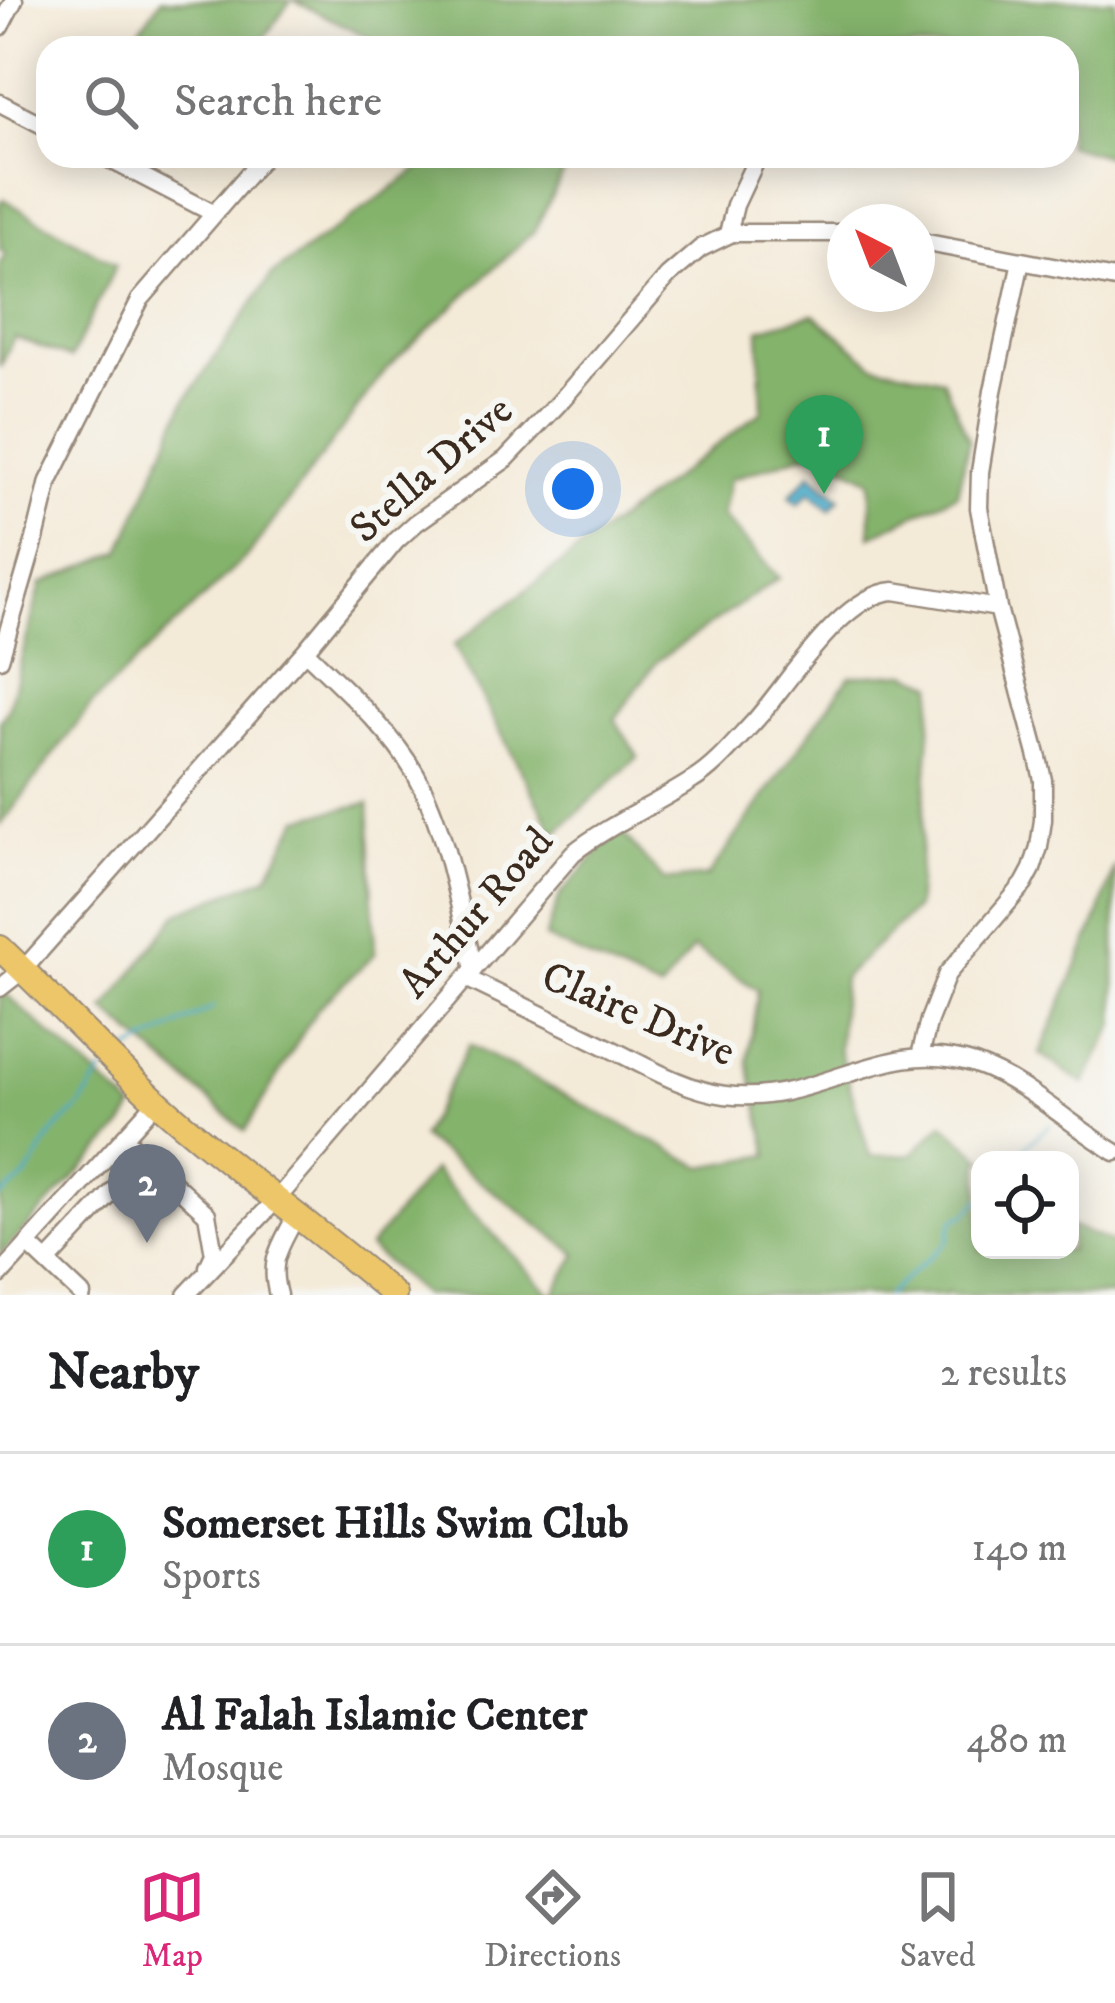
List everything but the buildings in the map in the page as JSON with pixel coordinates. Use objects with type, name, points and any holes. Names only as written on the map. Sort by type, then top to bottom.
[{"type":"highway","points":[[0,948],[157,1101],[394,1295]]},
{"type":"street","points":[[0,27],[14,0]]},
{"type":"street","points":[[0,103],[36,122]]},
{"type":"street","points":[[126,168],[213,213]]},
{"type":"street","points":[[0,658],[49,482],[140,300],[253,168]]},
{"type":"street","points":[[752,168],[728,234],[827,233]]},
{"type":"street","name":"Stella Drive","points":[[0,988],[23,970],[396,541],[506,459],[668,276],[701,248],[728,234]]},
{"type":"street","points":[[935,245],[1115,279]]},
{"type":"street","points":[[920,1056],[947,974],[1024,884],[1040,848],[1043,780],[998,608],[979,508],[993,391],[1021,262]]},
{"type":"street","name":"Arthur Road","points":[[287,1207],[470,974],[573,854],[598,833],[706,771],[861,601],[894,591],[998,608]]},
{"type":"street","points":[[305,651],[346,691],[414,772],[436,824],[470,974]]},
{"type":"street","name":"Claire Drive","points":[[470,974],[641,1064],[714,1093],[769,1096],[891,1059],[958,1060],[1007,1079],[1115,1152]]},
{"type":"street","points":[[0,1275],[157,1101]]},
{"type":"street","points":[[124,1138],[207,1214],[214,1254],[202,1278]]},
{"type":"street","points":[[47,1262],[145,1157]]},
{"type":"street","points":[[186,1295],[287,1207]]},
{"type":"street","points":[[278,1295],[272,1275],[287,1207]]},
{"type":"street","points":[[28,1244],[82,1295]]},
{"type":"green space","points":[[161,0],[291,0],[266,36],[136,36]]},
{"type":"green space","points":[[293,0],[1115,0],[1115,159],[1079,148],[1079,36],[366,36]]},
{"type":"green space","points":[[420,168],[566,168],[534,231],[387,368],[250,553],[92,704],[0,826],[0,721],[8,709],[41,584],[121,551],[185,401],[272,275]]},
{"type":"green space","points":[[3,199],[116,265],[71,358],[14,337],[0,368],[0,263],[6,254],[0,250]]},
{"type":"green space","points":[[814,314],[873,364],[943,379],[969,440],[957,494],[871,536],[871,480],[815,451],[730,479],[722,516],[779,578],[657,661],[615,719],[638,757],[555,834],[454,645],[762,411],[759,329]]},
{"type":"green space","points":[[907,673],[934,684],[916,908],[843,978],[839,1049],[870,1156],[912,1154],[943,1123],[974,1151],[971,1259],[1079,1259],[1079,1230],[1115,1244],[1115,1295],[553,1295],[577,1254],[421,1137],[469,1045],[703,1167],[769,1155],[748,1061],[758,990],[693,948],[660,991],[545,938],[560,895],[619,829],[664,881],[708,876],[850,676]]},
{"type":"green space","points":[[369,803],[375,954],[317,1009],[245,1131],[105,1010],[178,913],[267,877],[299,818]]},
{"type":"green space","points":[[1115,866],[1115,1024],[1084,1084],[1040,1054]]},
{"type":"green space","points":[[0,989],[134,1109],[123,1127],[0,1255]]},
{"type":"green space","points":[[433,1170],[551,1295],[423,1295],[369,1247]]},
{"type":"water","points":[[811,473],[840,498],[830,510],[810,492],[798,504],[790,496]]},
{"type":"waterway","points":[[125,1053],[214,1007]]},
{"type":"waterway","points":[[0,1197],[26,1177],[53,1132],[80,1107],[103,1072]]},
{"type":"waterway","points":[[1020,1151],[1050,1125]]},
{"type":"waterway","points":[[887,1295],[947,1242],[953,1220],[971,1210]]},
{"type":"place","name":"Somerset Hills Swim Club","points":[[824,494]]},
{"type":"place","name":"Al Falah Islamic Center","points":[[147,1243]]}]
